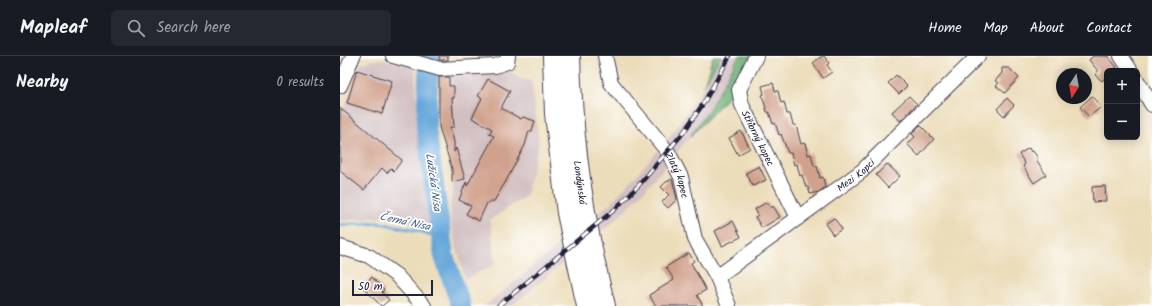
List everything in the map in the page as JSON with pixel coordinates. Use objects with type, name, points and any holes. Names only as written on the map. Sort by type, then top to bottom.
[{"type":"highway","name":"Londýnská","points":[[552,56],[555,114],[567,213],[587,306]]},
{"type":"highway","name":"Londýnská","points":[[570,56],[575,140],[585,215],[605,306]]},
{"type":"street","points":[[340,86],[353,56]]},
{"type":"street","points":[[393,56],[440,69],[495,66],[507,62],[508,56]]},
{"type":"street","name":"Zlatý kopec","points":[[605,56],[611,83],[668,152],[681,178],[695,239],[717,277],[729,306]]},
{"type":"street","name":"Stříbrný kopec","points":[[756,56],[739,90],[742,105],[798,218]]},
{"type":"street","name":"Mezi Kopci","points":[[717,277],[862,171],[978,56]]},
{"type":"street","points":[[1121,56],[1129,68]]},
{"type":"street","points":[[1140,85],[1152,105]]},
{"type":"street","points":[[340,247],[369,256],[398,276],[424,306]]},
{"type":"shaded area","points":[[721,56],[739,56],[710,108],[689,138],[645,190],[620,216],[511,306],[485,306],[609,204],[633,179],[676,128],[696,99]]},
{"type":"shaded area","points":[[381,59],[415,65],[417,118],[428,174],[432,228],[407,221],[382,217],[340,221],[340,112],[347,103],[357,70],[362,63]]},
{"type":"shaded area","points":[[508,69],[522,80],[531,80],[539,142],[526,196],[490,220],[496,264],[465,279],[451,225],[450,206],[453,189],[452,169],[439,127],[439,74],[461,76],[485,74]]},
{"type":"green space","points":[[713,56],[721,56],[704,85]]},
{"type":"green space","points":[[739,56],[751,56],[729,96],[689,138],[710,108]]},
{"type":"building","points":[[439,56],[448,56],[448,60],[439,60]]},
{"type":"building","points":[[824,56],[829,63],[827,65],[832,72],[823,78],[813,63]]},
{"type":"building","points":[[1093,56],[1107,56],[1117,67],[1104,68],[1104,79],[1102,81],[1095,75],[1098,71],[1089,60]]},
{"type":"building","points":[[1002,68],[1009,68],[1019,78],[1005,93],[996,86],[999,83],[995,81],[1002,73]]},
{"type":"building","points":[[357,70],[392,81],[382,114],[347,103]]},
{"type":"building","points":[[896,75],[907,86],[899,94],[888,83]]},
{"type":"building","points":[[439,77],[449,77],[449,86],[454,86],[454,98],[452,98],[454,127],[450,127],[454,142],[454,152],[456,148],[465,179],[452,182],[452,169],[439,127]]},
{"type":"building","points":[[488,79],[510,91],[501,108],[521,119],[523,117],[535,121],[532,131],[529,131],[525,145],[506,181],[494,201],[487,203],[479,221],[466,214],[471,206],[459,200],[466,182],[467,186],[494,136],[489,134],[492,129],[472,118],[482,98],[478,96]]},
{"type":"building","points":[[773,83],[775,91],[778,91],[781,103],[784,102],[787,114],[790,114],[793,125],[796,125],[801,144],[805,143],[808,155],[811,154],[814,166],[817,166],[820,178],[823,177],[825,187],[819,192],[810,194],[802,175],[800,176],[797,164],[794,165],[791,153],[788,153],[781,134],[779,135],[775,123],[773,124],[769,112],[767,112],[762,95],[764,94],[762,86]]},
{"type":"building","points":[[909,96],[917,104],[900,121],[892,112]]},
{"type":"building","points":[[1092,96],[1101,107],[1089,117],[1080,107],[1083,104],[1092,104]]},
{"type":"building","points":[[1007,98],[1014,105],[1004,116],[997,109]]},
{"type":"building","points":[[340,108],[402,160],[394,171],[391,168],[387,173],[382,168],[364,190],[340,171]]},
{"type":"building","points":[[920,125],[934,139],[919,156],[907,144],[915,137],[912,134]]},
{"type":"building","points":[[741,131],[750,148],[738,155],[729,138]]},
{"type":"building","points":[[1029,148],[1038,158],[1036,159],[1046,175],[1034,183],[1023,166],[1025,164],[1019,154]]},
{"type":"building","points":[[887,164],[900,176],[888,188],[876,175]]},
{"type":"building","points":[[759,166],[766,180],[753,186],[746,173]]},
{"type":"building","points":[[672,179],[677,199],[668,208],[662,202],[669,195],[661,187]]},
{"type":"building","points":[[1105,186],[1106,201],[1093,202],[1092,187]]},
{"type":"building","points":[[767,202],[771,208],[773,206],[780,217],[762,228],[755,217],[758,215],[755,209]]},
{"type":"building","points":[[834,218],[842,229],[833,235],[825,224]]},
{"type":"building","points":[[733,221],[741,237],[722,246],[715,231]]},
{"type":"building","points":[[689,253],[694,261],[691,263],[706,290],[697,295],[703,306],[656,306],[649,295],[674,280],[666,267]]},
{"type":"building","points":[[372,277],[384,290],[382,292],[389,300],[382,306],[362,286]]},
{"type":"waterway","name":"Lužická Nisa","points":[[429,56],[426,128],[444,256],[461,306]]},
{"type":"waterway","name":"Černá Nisa","points":[[340,225],[380,223],[420,231],[442,239]]},
{"type":"railway","points":[[498,306],[614,210],[639,185],[683,133],[703,104],[730,56]]}]
